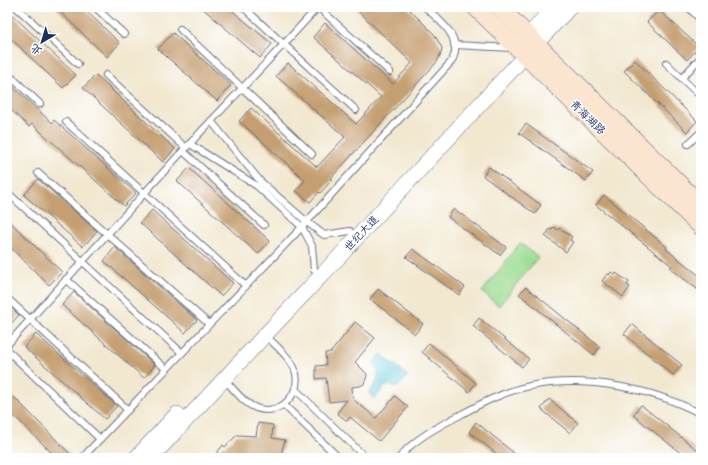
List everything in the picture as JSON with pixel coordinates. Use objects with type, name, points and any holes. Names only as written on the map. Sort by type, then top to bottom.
[{"type":"main road","name":"青海湖路","points":[[475,7],[526,46],[701,206]]},
{"type":"main road","name":"青海湖路","points":[[499,7],[526,46],[701,227]]},
{"type":"street","name":"世纪大道","points":[[151,458],[337,259],[526,46],[554,7]]},
{"type":"street","name":"世纪大道","points":[[136,458],[526,46],[570,7]]},
{"type":"lane","points":[[16,7],[78,64]]},
{"type":"lane","points":[[95,7],[124,34]]},
{"type":"lane","points":[[243,7],[356,110]]},
{"type":"lane","points":[[7,345],[186,147],[318,7],[390,72]]},
{"type":"lane","points":[[82,458],[305,225],[452,61],[455,51],[453,38],[446,28],[425,7]]},
{"type":"lane","points":[[688,7],[701,20]]},
{"type":"lane","points":[[180,29],[312,154]]},
{"type":"lane","points":[[454,45],[526,46]]},
{"type":"lane","points":[[682,78],[701,57]]},
{"type":"lane","points":[[666,63],[701,97]]},
{"type":"lane","points":[[7,73],[40,104]]},
{"type":"lane","points":[[106,75],[186,147],[264,225]]},
{"type":"lane","points":[[211,121],[260,180],[305,225],[312,246],[314,270]]},
{"type":"lane","points":[[66,122],[246,286]]},
{"type":"lane","points":[[688,144],[701,132]]},
{"type":"lane","points":[[186,147],[257,186],[305,225],[324,235],[350,231]]},
{"type":"lane","points":[[38,173],[209,324]]},
{"type":"lane","points":[[7,192],[182,353]]},
{"type":"lane","points":[[66,280],[166,369]]},
{"type":"lane","points":[[7,298],[128,410]]},
{"type":"lane","points":[[224,379],[248,403],[256,408],[266,410],[275,409],[284,405],[291,398],[297,379],[295,369],[289,360],[265,335]]},
{"type":"lane","points":[[7,350],[100,439]]},
{"type":"lane","points":[[399,458],[414,443],[450,420],[491,399],[530,386],[568,382],[611,385],[648,393],[686,406],[701,414]]},
{"type":"lane","points":[[295,389],[366,458]]},
{"type":"lane","points":[[284,405],[339,458]]},
{"type":"green space","points":[[520,243],[538,257],[499,306],[482,292]]},
{"type":"water","points":[[381,354],[408,376],[398,387],[391,385],[384,387],[375,399],[368,393],[374,386],[378,376],[374,362]]},
{"type":"building","points":[[55,7],[82,7],[120,43],[107,57]]},
{"type":"building","points":[[201,7],[228,7],[272,44],[260,58]]},
{"type":"building","points":[[354,7],[407,7],[434,34],[442,48],[441,53],[437,62],[330,179],[332,180],[310,202],[296,191],[305,180],[239,121],[251,108],[317,167],[345,137],[276,76],[288,63],[356,124],[381,97],[313,37],[325,23],[393,84],[412,63]]},
{"type":"building","points":[[7,10],[76,75],[63,88],[7,35]]},
{"type":"building","points":[[659,10],[699,47],[687,60],[647,22]]},
{"type":"building","points":[[173,33],[231,85],[217,101],[158,49]]},
{"type":"building","points":[[635,60],[697,121],[687,132],[624,71]]},
{"type":"building","points":[[96,75],[175,149],[163,162],[83,88]]},
{"type":"building","points":[[7,81],[52,123],[54,120],[136,193],[124,206],[32,124],[29,127],[7,106]]},
{"type":"building","points":[[526,124],[593,172],[586,181],[519,133]]},
{"type":"building","points":[[489,167],[541,205],[535,214],[483,176]]},
{"type":"building","points":[[189,168],[270,241],[258,254],[177,181]]},
{"type":"building","points":[[38,179],[97,231],[83,247],[24,195]]},
{"type":"building","points":[[604,195],[667,247],[666,249],[701,277],[701,292],[670,268],[672,266],[596,205]]},
{"type":"building","points":[[454,209],[506,247],[500,255],[448,217]]},
{"type":"building","points":[[152,210],[233,283],[221,296],[140,223]]},
{"type":"building","points":[[7,219],[62,272],[49,285],[7,244]]},
{"type":"building","points":[[554,227],[558,230],[559,228],[572,237],[570,240],[573,242],[566,252],[545,236],[550,229],[552,230]]},
{"type":"building","points":[[115,247],[197,320],[185,333],[104,261]]},
{"type":"building","points":[[413,249],[465,287],[459,295],[406,257]]},
{"type":"building","points":[[611,272],[615,275],[616,273],[629,282],[627,285],[630,287],[623,297],[602,281],[607,274],[609,275]]},
{"type":"building","points":[[526,287],[600,347],[594,355],[519,294]]},
{"type":"building","points":[[378,289],[423,324],[415,334],[370,299]]},
{"type":"building","points":[[74,292],[155,365],[144,378],[62,305]]},
{"type":"building","points":[[7,304],[19,315],[7,328]]},
{"type":"building","points":[[479,318],[529,359],[522,367],[473,326]]},
{"type":"building","points":[[355,322],[375,338],[355,362],[367,374],[364,384],[352,387],[353,399],[376,418],[395,396],[408,407],[379,441],[350,417],[347,421],[337,413],[347,400],[329,402],[326,378],[316,379],[316,366],[326,365],[325,353],[331,352]]},
{"type":"building","points":[[632,324],[682,365],[673,375],[624,334]]},
{"type":"building","points":[[36,334],[117,406],[105,419],[24,347]]},
{"type":"building","points":[[429,343],[476,383],[469,392],[422,352]]},
{"type":"building","points":[[14,397],[74,458],[57,458],[7,409],[7,404]]},
{"type":"building","points":[[549,399],[578,423],[570,433],[541,409]]},
{"type":"building","points":[[641,405],[701,453],[701,458],[687,458],[633,415]]},
{"type":"building","points":[[476,422],[520,458],[502,458],[469,432]]},
{"type":"building","points":[[258,423],[273,425],[272,438],[285,440],[280,458],[213,458],[223,445],[225,447],[237,435],[256,436]]}]
